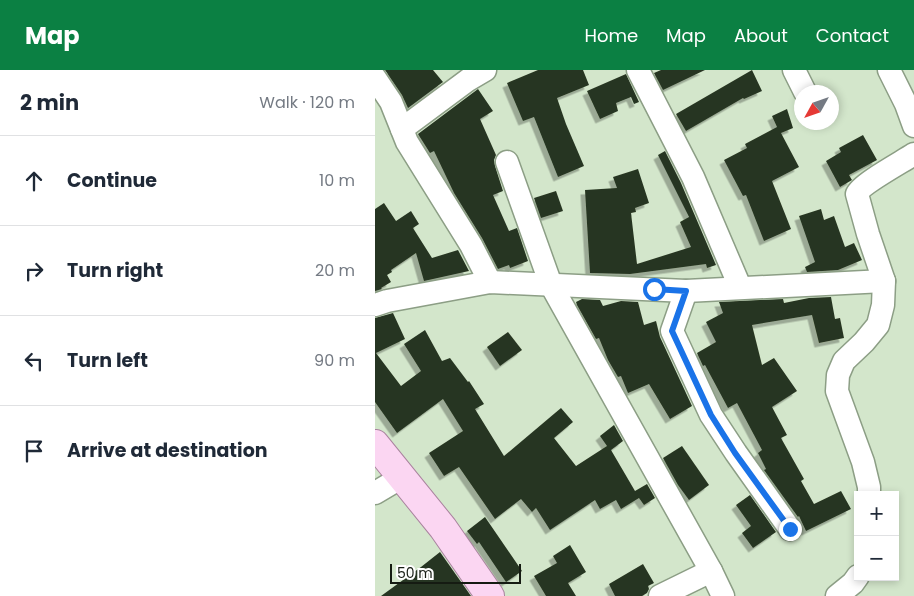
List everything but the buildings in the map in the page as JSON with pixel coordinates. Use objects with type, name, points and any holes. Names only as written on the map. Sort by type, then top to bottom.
[{"type":"main road","points":[[375,444],[443,528],[491,596]]},
{"type":"street","points":[[402,129],[468,80],[485,70]]},
{"type":"street","points":[[638,70],[693,177],[740,287]]},
{"type":"street","points":[[794,70],[802,85]]},
{"type":"street","points":[[889,70],[910,102],[914,126]]},
{"type":"street","points":[[375,78],[391,102],[407,142],[417,160],[471,245],[490,282]]},
{"type":"street","points":[[869,491],[863,462],[837,391],[838,375],[844,362],[878,325],[883,305],[884,281],[857,194],[877,177],[914,154]]},
{"type":"street","points":[[507,162],[551,285],[711,571],[723,596]]},
{"type":"street","points":[[375,305],[387,301],[490,282],[686,291],[884,281]]},
{"type":"street","points":[[686,291],[672,331],[711,415],[735,453],[790,529]]},
{"type":"street","points":[[375,493],[402,476]]},
{"type":"street","points":[[660,596],[711,571]]},
{"type":"street","points":[[837,596],[854,581]]},
{"type":"route","points":[[654,289],[686,291],[672,331],[711,415],[735,453],[790,529]]}]
